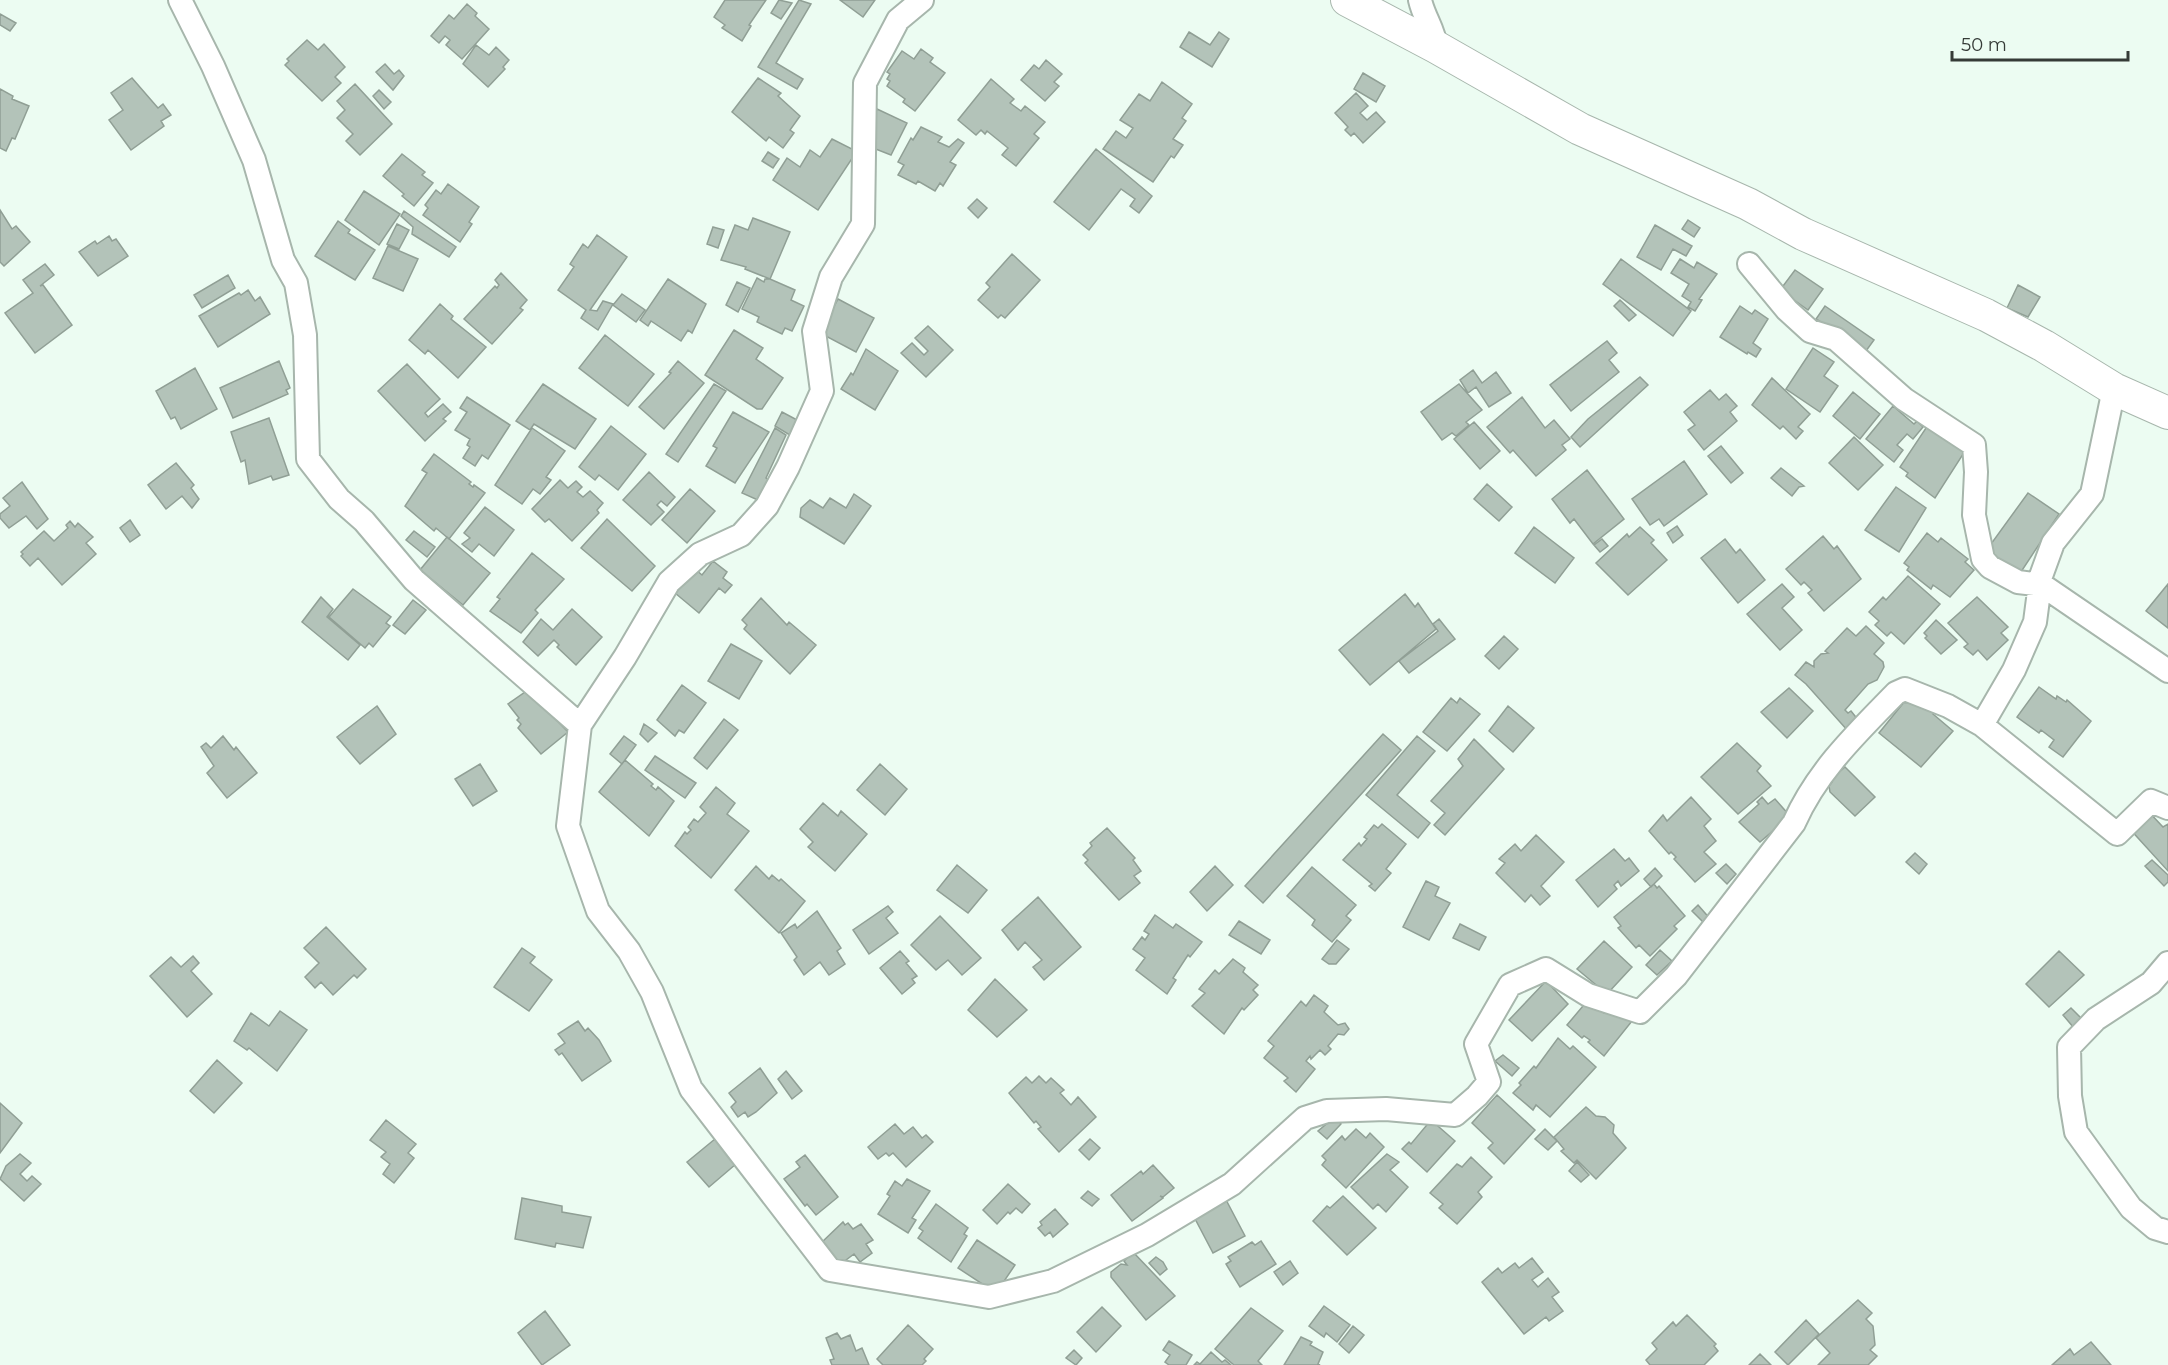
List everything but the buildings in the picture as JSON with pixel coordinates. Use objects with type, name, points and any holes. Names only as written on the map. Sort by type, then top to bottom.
[{"type":"main road","points":[[1347,0],[1436,47],[1580,129],[1748,204],[1803,234],[1986,315],[2044,346],[2114,389],[2168,413]]},
{"type":"street","points":[[180,0],[213,66],[254,160],[283,260],[296,283],[305,335],[308,459],[339,499],[364,521],[414,580],[580,725]]},
{"type":"street","points":[[922,0],[898,20],[865,83],[863,224],[831,277],[814,331],[822,391],[788,467],[767,506],[741,535],[700,554],[669,582],[625,657],[580,725],[568,826],[598,911],[629,951],[652,992],[691,1089],[830,1270],[989,1297],[1053,1281],[1147,1235],[1232,1184],[1305,1118],[1327,1111],[1386,1109],[1455,1115],[1489,1082],[1476,1044],[1510,985],[1546,969],[1588,995],[1640,1012],[1676,976],[1794,823],[1806,795],[1847,742],[1896,693],[1905,689],[1948,706],[1982,725],[2117,834],[2151,801],[2168,808]]},
{"type":"street","points":[[1420,0],[1423,15],[1434,30],[1436,47]]},
{"type":"street","points":[[1749,264],[1787,310],[1810,331],[1836,339],[1904,399],[1974,445],[1976,472],[1974,515],[1983,559],[1990,567],[2018,582],[2040,584],[2168,671]]},
{"type":"street","points":[[1982,725],[2014,670],[2035,622],[2040,584],[2053,543],[2092,494],[2114,389]]},
{"type":"street","points":[[2168,963],[2151,983],[2096,1019],[2069,1047],[2070,1096],[2076,1132],[2131,1208],[2156,1228],[2168,1232]]}]
